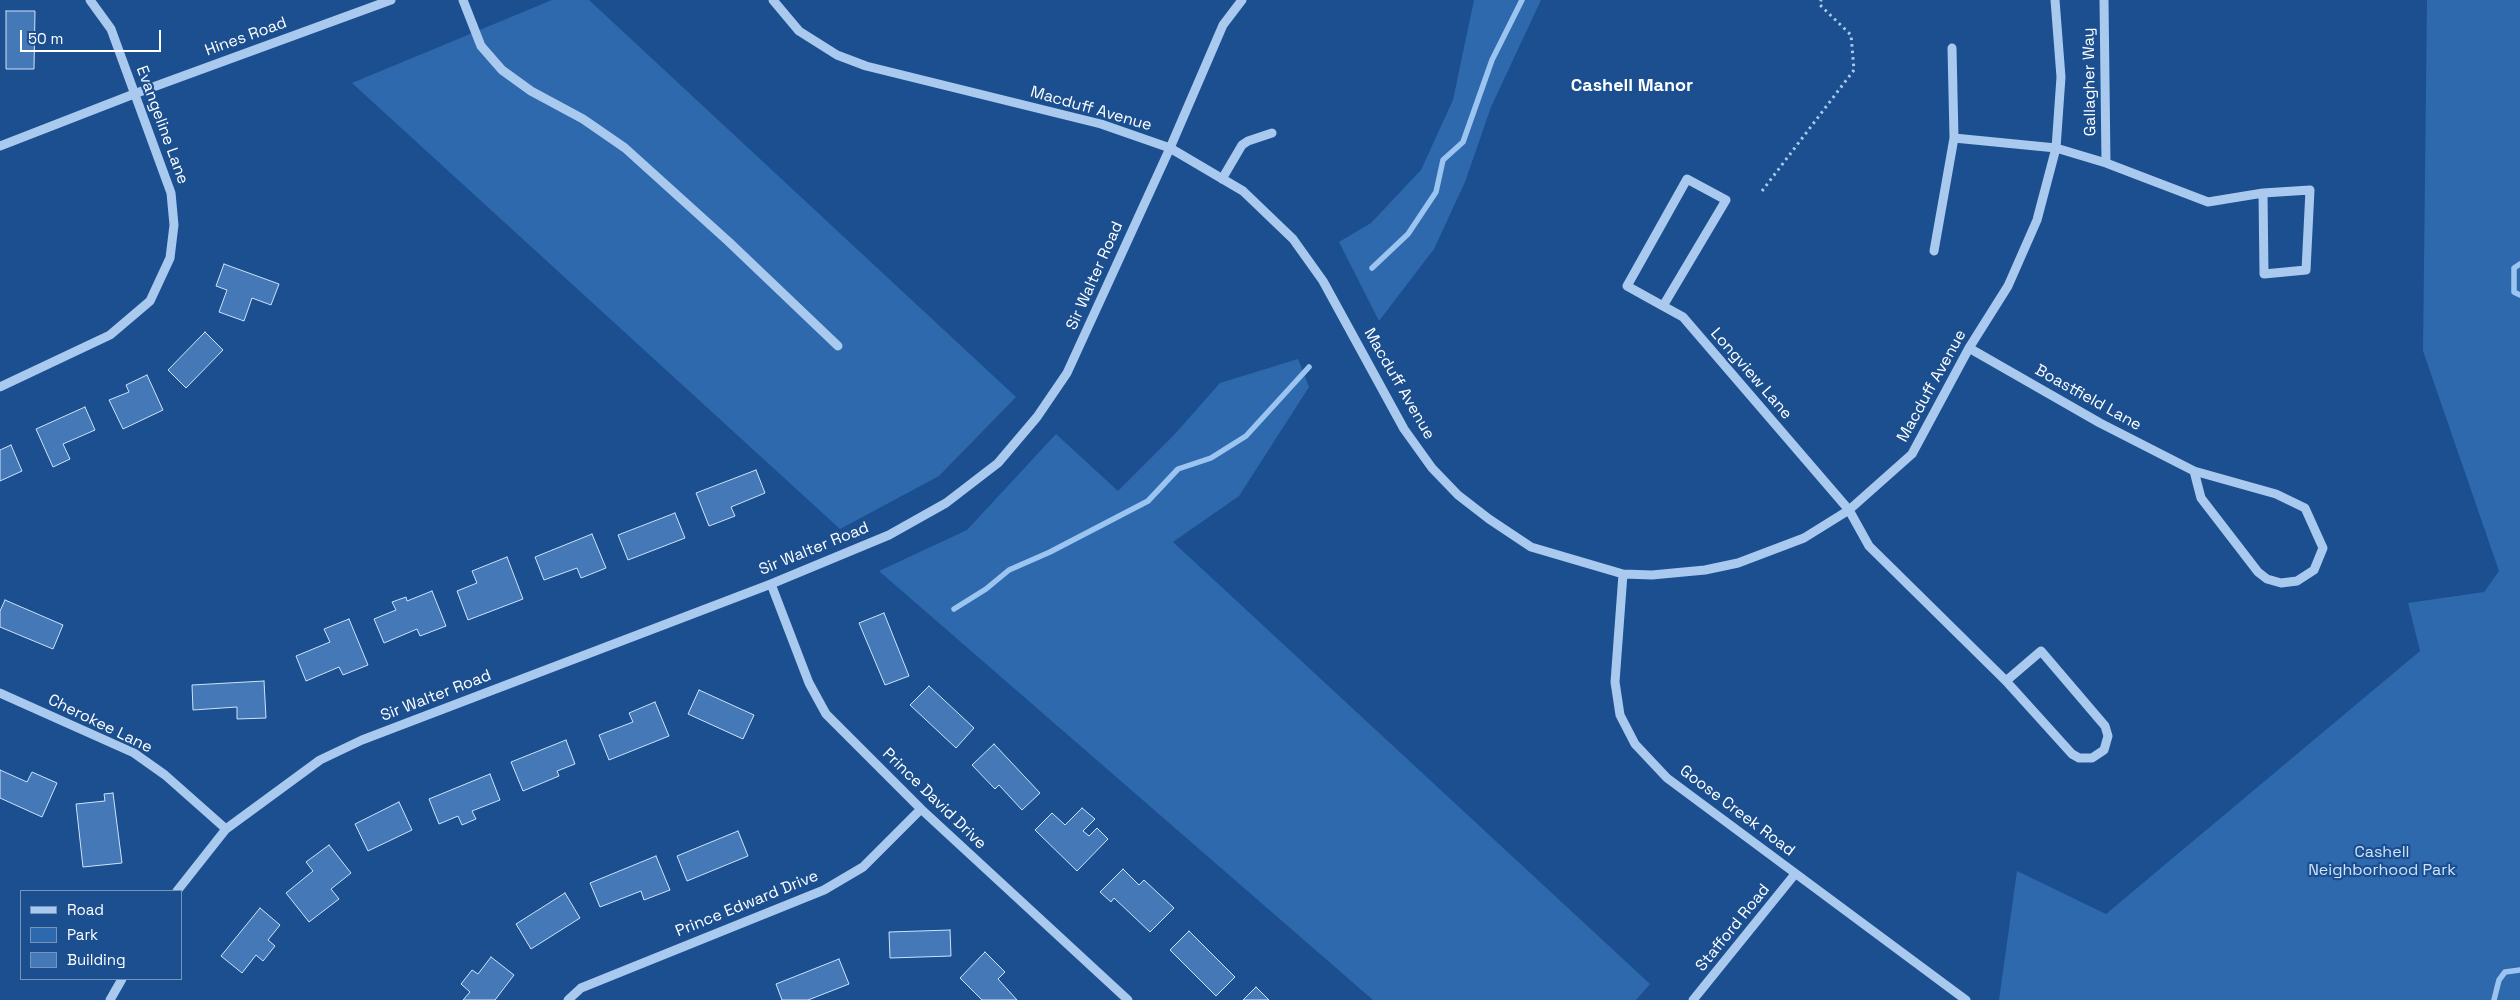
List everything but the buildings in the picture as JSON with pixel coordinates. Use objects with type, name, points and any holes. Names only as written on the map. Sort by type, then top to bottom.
[{"type":"street","name":"Evangeline Lane","points":[[0,387],[110,335],[150,301],[170,258],[174,225],[171,194],[111,28],[90,0]]},
{"type":"street","name":"Hines Road","points":[[0,146],[134,94],[391,0]]},
{"type":"street","points":[[463,0],[481,46],[502,70],[532,91],[583,119],[625,148],[729,242],[838,346]]},
{"type":"street","name":"Macduff Avenue","points":[[773,0],[799,31],[837,55],[866,66],[1101,124],[1170,148],[1243,192],[1293,239],[1323,280],[1404,429],[1432,468],[1458,495],[1489,519],[1531,546],[1623,574],[1680,573],[1738,563],[1771,552],[1804,538],[1849,510],[1912,454],[1969,348],[2008,286],[2036,220],[2056,148],[2061,77],[2055,0]]},
{"type":"street","name":"Sir Walter Road","points":[[178,890],[226,829],[320,760],[362,740],[771,584],[889,535],[946,503],[998,462],[1038,417],[1067,373],[1170,148],[1222,25],[1242,0]]},
{"type":"street","name":"Gallagher Way","points":[[2104,0],[2106,163]]},
{"type":"street","points":[[1934,252],[1954,138],[1952,48]]},
{"type":"street","points":[[1222,179],[1242,145],[1272,133]]},
{"type":"street","name":"Gallagher Way","points":[[1954,138],[2056,148],[2106,163],[2208,202],[2263,193],[2310,190],[2306,270],[2264,274],[2263,193]]},
{"type":"street","name":"Longview Lane","points":[[1663,306],[1726,200],[1687,179],[1627,286],[1663,306],[1683,317],[1849,510],[1869,546],[2006,681],[2072,754],[2083,759],[2092,758],[2104,750],[2108,736],[2105,726],[2041,651],[2006,681]]},
{"type":"street","name":"Boastfield Lane","points":[[1969,348],[2100,423],[2194,471],[2276,494],[2305,508],[2323,548],[2314,570],[2297,581],[2281,583],[2267,579],[2258,572],[2201,498],[2194,471]]},
{"type":"street","name":"Goose Creek Road","points":[[1623,574],[1614,682],[1620,715],[1634,744],[1667,778],[1966,1000]]},
{"type":"street","name":"Prince David Drive","points":[[771,584],[809,683],[826,714],[921,809],[1128,1000]]},
{"type":"street","name":"Cherokee Lane","points":[[0,694],[134,753],[165,775],[226,829]]},
{"type":"street","name":"Prince Edward Drive","points":[[568,1000],[581,988],[824,890],[863,868],[921,809]]},
{"type":"street","name":"Stafford Road","points":[[1693,1000],[1795,874]]},
{"type":"street","points":[[110,1000],[121,980]]},
{"type":"path","points":[[1762,191],[1854,70],[1851,35],[1820,5],[1820,0]]},
{"type":"green space","points":[[552,0],[589,0],[1016,397],[939,476],[840,529],[352,83]]},
{"type":"green space","points":[[1474,0],[1541,0],[1491,107],[1465,182],[1434,249],[1379,321],[1339,242],[1371,223],[1421,170],[1453,100]]},
{"type":"green space","name":"Cashell Neighborhood Park","points":[[2427,0],[2520,0],[2520,1000],[1999,1000],[2017,871],[2106,914],[2420,651],[2408,603],[2484,592],[2499,571],[2423,351]]},
{"type":"green space","points":[[1298,359],[1309,387],[1239,496],[1173,542],[1650,984],[1636,1000],[1373,1000],[879,571],[967,530],[1056,434],[1118,491],[1175,434],[1220,383]]},
{"type":"waterway","points":[[1372,268],[1408,234],[1436,192],[1443,160],[1463,142],[1492,60],[1522,0]]},
{"type":"waterway","points":[[2520,264],[2514,268],[2514,292],[2520,295]]},
{"type":"waterway","points":[[954,609],[986,589],[1009,570],[1050,552],[1148,501],[1178,469],[1211,458],[1246,436],[1309,367]]},
{"type":"waterway","points":[[2494,1000],[2499,980],[2505,972],[2520,970]]},
{"type":"district","name":"Cashell Manor","points":[[1632,86]]}]
